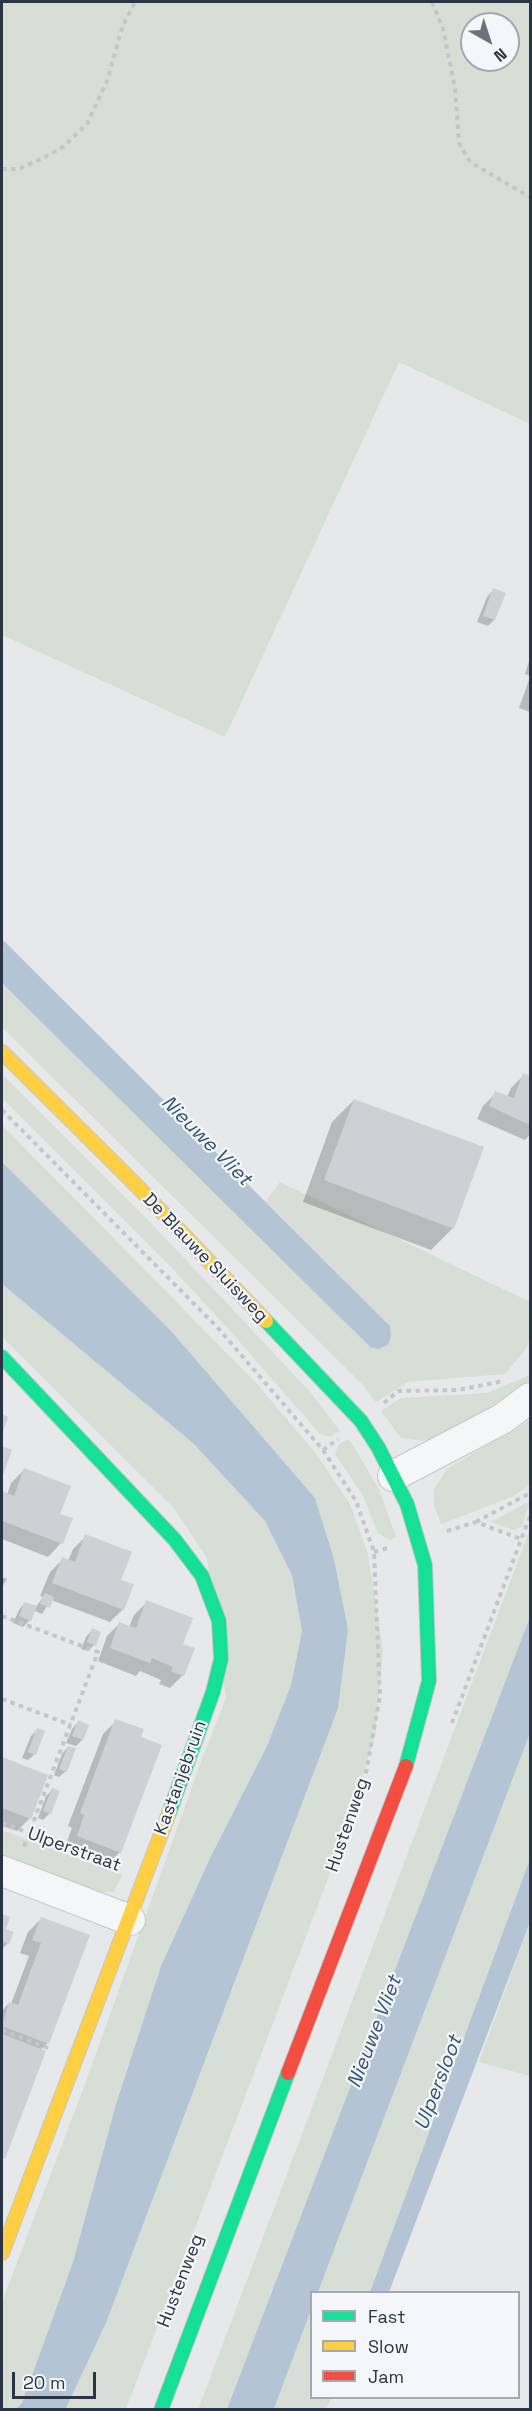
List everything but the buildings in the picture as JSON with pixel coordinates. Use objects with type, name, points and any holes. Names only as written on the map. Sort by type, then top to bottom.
[{"type":"main road","name":"De Blauwe Sluisweg","points":[[2,1052],[135,1185],[361,1421],[393,1476]]},
{"type":"main road","name":"Kastanjebruin","points":[[2,1357],[130,1490],[175,1540],[202,1576],[219,1621],[221,1659],[213,1692],[146,1877],[2,2253]]},
{"type":"main road","name":"Hustenweg","points":[[160,2409],[409,1759],[429,1682],[425,1565],[407,1504],[393,1476]]},
{"type":"street","points":[[393,1476],[502,1419],[522,1387]]},
{"type":"street","points":[[7,1873],[130,1920]]},
{"type":"path","points":[[2,169],[19,169],[45,157],[63,147],[87,124],[107,81],[123,25],[135,2]]},
{"type":"path","points":[[432,2],[443,28],[455,88],[459,144],[470,162],[531,197]]},
{"type":"path","points":[[2,1110],[218,1328],[323,1450],[398,1391],[458,1390],[504,1381],[522,1387]]},
{"type":"path","name":"Hustenweg","points":[[323,1450],[356,1501],[374,1552],[380,1696],[366,1778],[362,1789]]},
{"type":"path","points":[[476,1522],[531,1493]]},
{"type":"path","points":[[521,1539],[531,1516]]},
{"type":"path","points":[[2,1616],[98,1652],[29,1833],[7,1873]]},
{"type":"path","points":[[2,1699],[71,1725]]},
{"type":"path","name":"Ulperstraat","points":[[2,1823],[146,1877]]},
{"type":"path","points":[[2,2030],[76,2059]]},
{"type":"shaded area","points":[[2,2],[530,2],[530,424],[399,362],[225,737],[2,635]]},
{"type":"shaded area","points":[[2,983],[370,1347],[390,1326],[266,1201],[280,1182],[530,1302],[530,1337],[527,1347],[505,1374],[408,1382],[376,1402],[361,1383],[2,1027]]},
{"type":"shaded area","points":[[2,1074],[148,1220],[223,1299],[310,1392],[340,1431],[330,1437],[320,1434],[171,1267],[2,1098]]},
{"type":"shaded area","points":[[2,1125],[257,1384],[317,1455],[350,1504],[368,1554],[383,1651],[375,1736],[348,1826],[126,2409],[65,2409],[106,2323],[294,1826],[348,1629],[334,1559],[315,1498],[172,1332],[2,1162]]},
{"type":"shaded area","points":[[2,1284],[193,1443],[265,1521],[292,1575],[302,1631],[291,1685],[267,1746],[211,1856],[161,1966],[116,2104],[73,2262],[22,2403],[16,2409],[2,2409],[2,2302],[84,2087],[226,1698],[207,1558],[174,1508],[2,1337]]},
{"type":"shaded area","points":[[530,1375],[530,1379],[515,1396],[448,1434],[423,1441],[401,1438],[381,1411],[401,1398],[487,1393]]},
{"type":"shaded area","points":[[530,1420],[530,1485],[512,1497],[441,1524],[434,1505],[434,1489],[447,1469]]},
{"type":"shaded area","points":[[349,1439],[379,1489],[396,1537],[389,1540],[378,1533],[362,1494],[335,1454],[339,1444]]},
{"type":"shaded area","points":[[530,1501],[522,1527],[513,1530],[490,1522]]},
{"type":"shaded area","points":[[530,1529],[530,1617],[227,2409],[198,2410]]},
{"type":"shaded area","points":[[530,1733],[530,1859],[370,2291],[318,2291]]},
{"type":"shaded area","points":[[2,1830],[122,1875],[114,1892],[100,1892],[2,1854]]},
{"type":"shaded area","points":[[530,1922],[530,2076],[479,2062]]},
{"type":"shaded area","points":[[310,2313],[310,2399],[331,2399],[326,2409],[274,2410]]},
{"type":"water","points":[[2,939],[390,1326],[391,1336],[388,1345],[378,1349],[370,1347],[2,983]]},
{"type":"water","points":[[2,1162],[172,1332],[315,1498],[334,1559],[348,1629],[338,1708],[106,2323],[65,2410],[16,2409],[22,2403],[73,2262],[116,2104],[161,1966],[211,1856],[267,1746],[291,1685],[302,1631],[292,1575],[265,1521],[193,1443],[2,1284]]},
{"type":"water","name":"Nieuwe Vliet","points":[[530,1617],[530,1733],[318,2291],[310,2291],[310,2313],[274,2409],[227,2409]]},
{"type":"water","points":[[530,1859],[530,1922],[389,2291],[370,2291]]},
{"type":"traffic: fast","points":[[266,1321],[361,1421],[378,1447],[407,1504],[425,1565],[429,1681],[406,1766]]},
{"type":"traffic: fast","points":[[2,1357],[175,1540],[202,1576],[219,1621],[221,1659],[213,1692],[169,1813]]},
{"type":"traffic: fast","points":[[161,2410],[288,2073]]},
{"type":"traffic: slow","points":[[2,1052],[136,1185],[266,1321]]},
{"type":"traffic: slow","points":[[2,2253],[169,1813]]},
{"type":"traffic: jam","points":[[288,2073],[406,1766]]},
{"type":"water label","name":"Ulpersloot","points":[[439,2083]]}]
